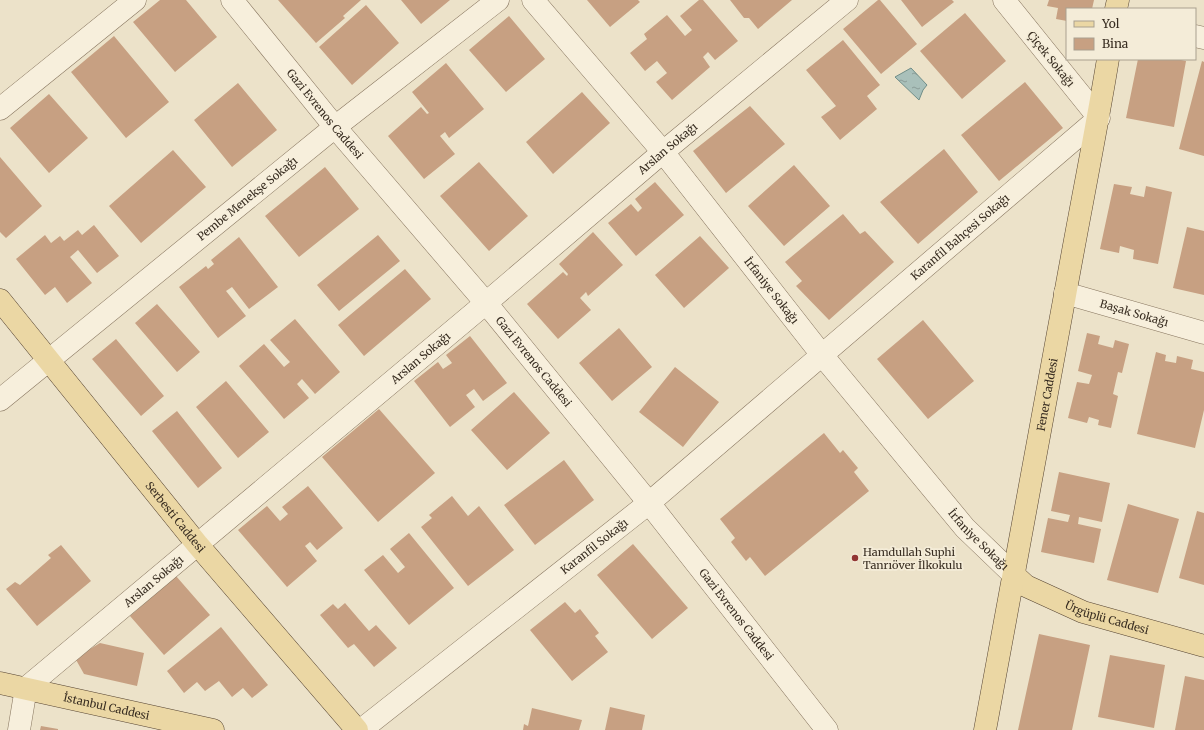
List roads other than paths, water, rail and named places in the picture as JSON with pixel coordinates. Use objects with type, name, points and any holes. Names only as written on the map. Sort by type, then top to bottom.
[{"type":"main road","name":"Fener Caddesi","points":[[984,730],[1015,576],[1065,293],[1099,118],[1108,60]]},
{"type":"main road","name":"Serbesti Caddesi","points":[[0,300],[50,360],[197,544],[357,730]]},
{"type":"main road","name":"Ürgüplü Caddesi","points":[[1015,576],[1026,586],[1083,612],[1204,646]]},
{"type":"main road","name":"İstanbul Caddesi","points":[[0,683],[213,730]]},
{"type":"street","points":[[0,109],[135,0]]},
{"type":"street","name":"Gazi Evrenos Caddesi","points":[[232,0],[335,127],[486,303],[649,502],[827,730]]},
{"type":"street","name":"Pembe Menekşe Sokağı","points":[[0,400],[335,127],[498,0]]},
{"type":"street","name":"İrfaniye Sokağı","points":[[534,0],[663,152],[822,355],[965,528],[1015,576]]},
{"type":"street","name":"Arslan Sokağı","points":[[26,688],[486,303],[663,152],[847,0]]},
{"type":"street","name":"Çiçek Sokağı","points":[[1004,0],[1099,118]]},
{"type":"street","name":"Karanfil Bahçesi Sokağı","points":[[822,355],[1099,118]]},
{"type":"street","name":"Başak Sokağı","points":[[1065,293],[1204,332]]},
{"type":"street","name":"Karanfil Sokağı","points":[[361,730],[649,502],[822,355]]},
{"type":"street","points":[[19,730],[26,688]]},
{"type":"water","points":[[911,68],[927,85],[919,100],[895,77]]},
{"type":"place","name":"Hamdullah Suphi Tanrıöver İlkokulu","points":[[855,558]]}]
